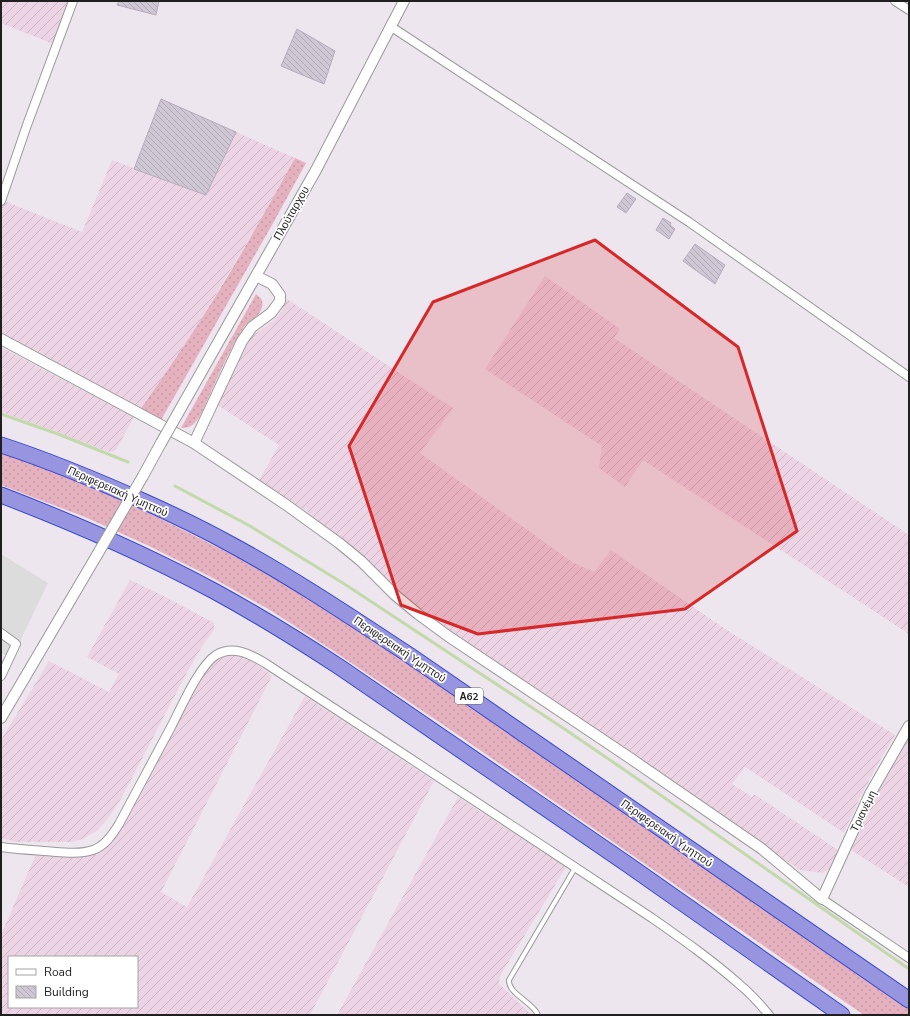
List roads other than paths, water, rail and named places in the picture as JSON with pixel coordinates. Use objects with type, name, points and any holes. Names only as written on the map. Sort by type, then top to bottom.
[{"type":"highway","name":"Περιφερειακή Υμηττού","points":[[1,445],[30,454],[104,483],[184,520],[275,569],[409,655],[909,1000]]},
{"type":"highway","points":[[1,495],[82,527],[165,566],[215,592],[300,641],[608,851],[842,1015]]},
{"type":"street","points":[[2,197],[26,125],[73,1]]},
{"type":"street","name":"Πλούταρχου","points":[[1,718],[143,476],[316,170],[404,1]]},
{"type":"street","points":[[896,1],[909,10]]},
{"type":"street","points":[[390,26],[689,222],[909,377]]},
{"type":"street","points":[[194,443],[242,341],[252,327],[271,313],[280,301],[280,295],[272,284],[256,276]]},
{"type":"street","points":[[1,339],[194,443],[285,504],[339,543],[361,561],[395,595],[448,636],[762,849],[822,899],[909,958]]},
{"type":"street","points":[[1,633],[16,644],[1,676]]},
{"type":"street","points":[[1,847],[60,852],[80,852],[94,850],[104,843],[113,834],[119,824],[207,663],[216,655],[224,652],[233,650],[243,652],[265,663],[652,918],[739,983],[770,1015]]},
{"type":"street","name":"Τριανέμη","points":[[822,899],[870,794],[909,726]]},
{"type":"lane","points":[[538,1015],[535,1010],[512,989],[508,983],[576,868]]},
{"type":"waterway","points":[[1,414],[58,434],[128,462]]},
{"type":"waterway","points":[[175,486],[250,526],[346,585],[566,730],[909,969]]}]
